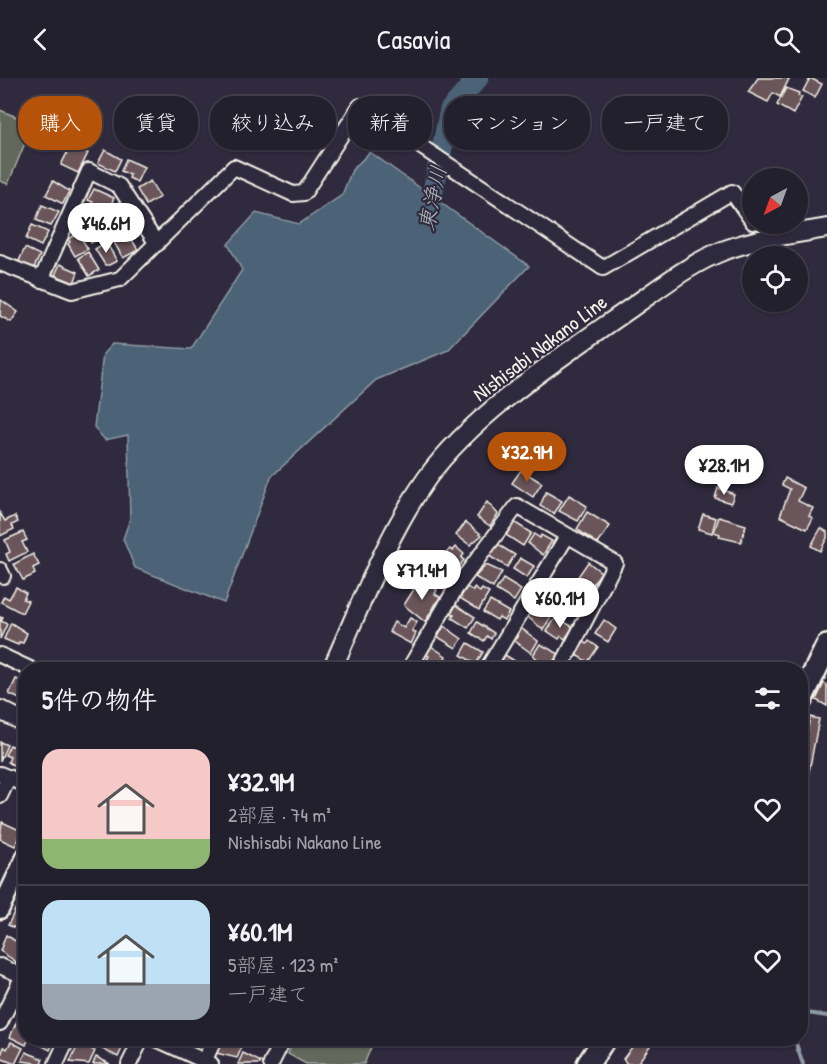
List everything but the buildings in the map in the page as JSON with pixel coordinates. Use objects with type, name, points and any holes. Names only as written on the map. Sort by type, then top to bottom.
[{"type":"highway","points":[[808,685],[827,646]]},
{"type":"highway","points":[[588,1064],[600,1046]]},
{"type":"main road","name":"Nishisabi Nakano Line","points":[[335,662],[401,519],[428,477],[470,431],[579,345],[692,265],[725,250],[764,239],[827,228]]},
{"type":"main road","points":[[0,710],[18,719]]},
{"type":"street","points":[[0,263],[72,291],[120,279],[234,167],[293,194],[303,192],[360,106],[603,268],[732,192],[742,207]]},
{"type":"street","points":[[41,280],[88,171],[118,186],[157,244]]},
{"type":"street","points":[[761,234],[764,239]]},
{"type":"street","points":[[413,662],[456,588],[516,506],[615,563],[564,662]]},
{"type":"street","points":[[491,662],[567,536]]},
{"type":"street","points":[[0,655],[18,663]]},
{"type":"street","points":[[0,796],[4,776],[18,782]]},
{"type":"street","points":[[0,910],[18,872]]},
{"type":"street","points":[[0,966],[18,972]]},
{"type":"street","points":[[0,1023],[18,986]]},
{"type":"street","points":[[56,1064],[64,1046]]},
{"type":"street","points":[[129,1064],[138,1046]]},
{"type":"street","points":[[171,1046],[206,1063],[212,1046]]},
{"type":"street","points":[[275,1063],[281,1046]]},
{"type":"green space","points":[[0,110],[18,118],[18,150],[22,150],[8,184],[0,181]]},
{"type":"green space","points":[[292,1046],[372,1046],[364,1064],[306,1064],[288,1054]]},
{"type":"water","points":[[370,152],[529,266],[448,350],[376,380],[271,477],[224,603],[135,568],[123,539],[130,519],[128,435],[105,440],[94,427],[103,354],[112,344],[191,349],[242,270],[228,244],[256,213],[299,224],[342,195],[352,170]]},
{"type":"waterway","name":"東浄川","points":[[426,224],[450,110],[478,78]]},
{"type":"waterway","points":[[808,1013],[827,1016]]},
{"type":"waterway","points":[[797,1046],[803,1064]]}]
